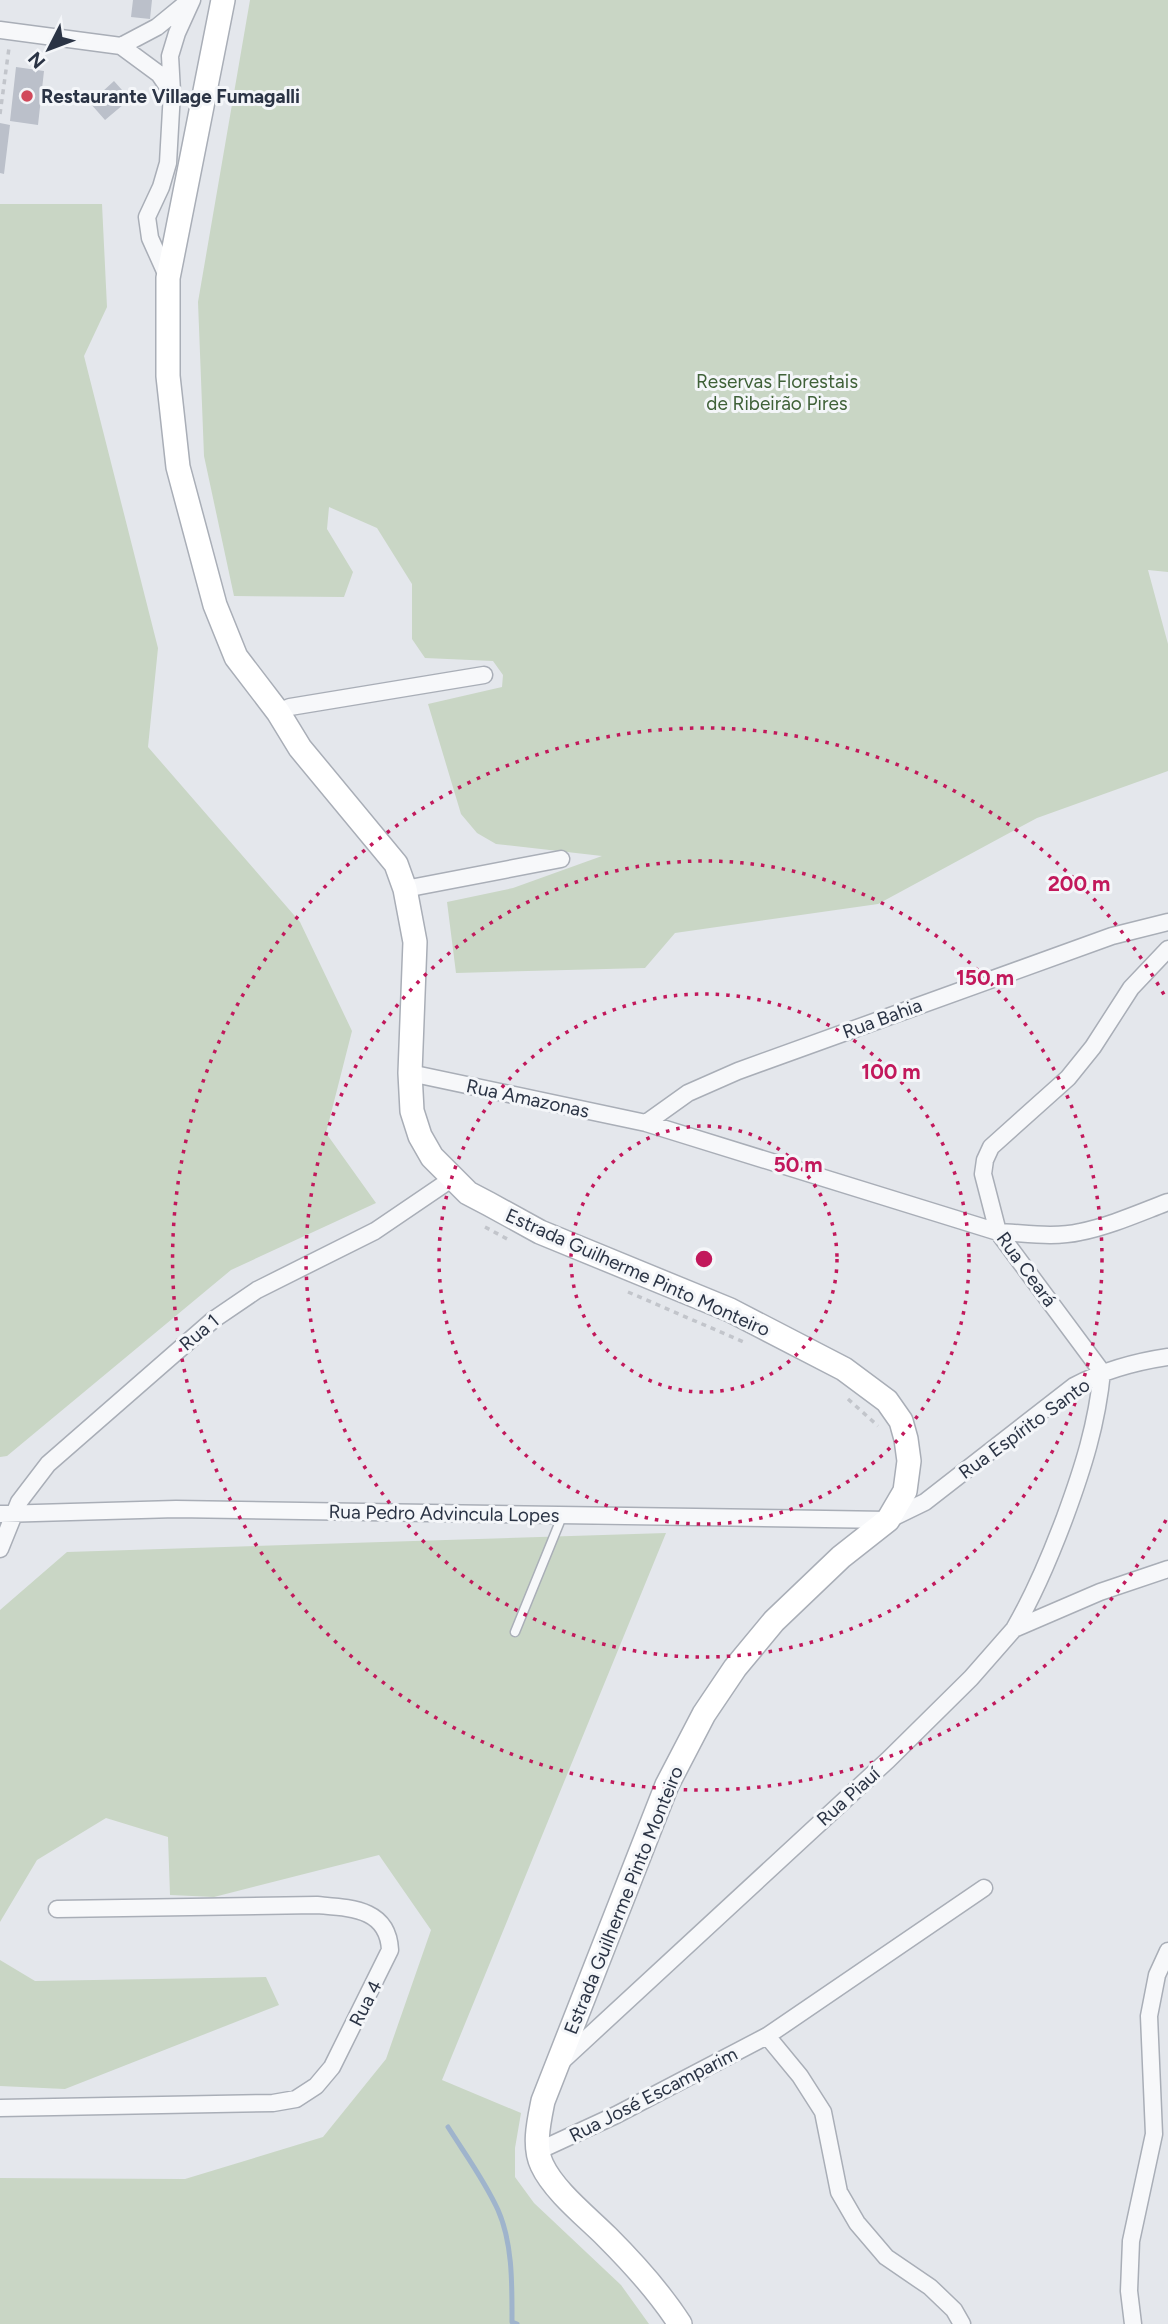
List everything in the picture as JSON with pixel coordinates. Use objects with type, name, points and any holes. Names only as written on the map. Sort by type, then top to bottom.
[{"type":"main road","name":"Estrada Guilherme Pinto Monteiro","points":[[223,0],[168,278],[168,376],[178,467],[215,604],[236,657],[278,712],[300,748],[396,864],[405,889],[415,942],[410,1073],[412,1111],[419,1136],[432,1157],[468,1193],[540,1232],[730,1310],[844,1369],[887,1401],[901,1420],[909,1461],[905,1491],[888,1520],[841,1558],[774,1621],[735,1668],[704,1714],[667,1785],[555,2068],[538,2124],[538,2151]]},
{"type":"main road","points":[[538,2151],[542,2165],[565,2196],[615,2245],[680,2324]]},
{"type":"street","points":[[121,46],[157,27],[191,0]]},
{"type":"street","name":"Estrada Guilherme Pinto Monteiro","points":[[168,278],[150,239],[147,217],[161,187],[168,163],[172,92],[169,67],[173,45],[191,0]]},
{"type":"street","points":[[6,31],[121,46],[159,74],[172,92]]},
{"type":"street","points":[[278,712],[290,707],[484,675]]},
{"type":"street","points":[[405,889],[561,859]]},
{"type":"street","name":"Rua Bahia","points":[[646,1123],[688,1093],[738,1071],[1112,936],[1168,922]]},
{"type":"street","name":"Rua Ceará","points":[[1102,1371],[998,1232],[983,1174],[985,1160],[991,1147],[1068,1078],[1093,1047],[1131,988],[1168,949]]},
{"type":"street","name":"Rua Amazonas","points":[[410,1073],[646,1123],[998,1232],[1078,1233],[1168,1202]]},
{"type":"street","name":"Rua 1","points":[[0,1549],[6,1514],[48,1464],[212,1320],[257,1290],[375,1231],[453,1178]]},
{"type":"street","name":"Rua Espírito Santo","points":[[888,1520],[925,1502],[1074,1386],[1102,1371],[1168,1357]]},
{"type":"street","points":[[1013,1629],[1045,1570],[1088,1454],[1099,1404],[1102,1371]]},
{"type":"street","name":"Rua Pedro Advincula Lopes","points":[[6,1514],[176,1509],[888,1520]]},
{"type":"street","name":"Rua Piauí","points":[[555,2068],[888,1760],[971,1678],[1013,1629],[1100,1592],[1168,1569]]},
{"type":"street","name":"Rua José Escamparim","points":[[538,2151],[616,2115],[767,2036],[984,1888]]},
{"type":"street","name":"Rua 4","points":[[0,2108],[272,2103],[296,2099],[316,2086],[332,2067],[390,1950],[389,1937],[382,1926],[371,1915],[354,1908],[317,1905],[57,1909]]},
{"type":"street","points":[[1133,2324],[1129,2291],[1131,2241],[1153,2133],[1149,2016],[1157,1975],[1168,1951]]},
{"type":"street","points":[[767,2036],[800,2076],[823,2112],[839,2192],[857,2223],[886,2257],[930,2287],[954,2310],[962,2324]]},
{"type":"lane","points":[[515,1632],[563,1514]]},
{"type":"path","points":[[0,114],[6,31]]},
{"type":"path","points":[[478,1222],[520,1245]]},
{"type":"path","points":[[627,1291],[749,1344]]},
{"type":"path","points":[[841,1393],[881,1429]]},
{"type":"green space","name":"Reservas Florestais de Ribeirão Pires","points":[[250,0],[1168,0],[1168,572],[1148,570],[1168,644],[1168,771],[1037,818],[878,904],[675,933],[645,968],[456,973],[447,902],[513,888],[602,856],[496,844],[477,833],[461,814],[428,704],[502,687],[503,675],[493,661],[425,658],[412,639],[412,584],[377,528],[329,507],[327,529],[353,572],[344,597],[234,596],[204,456],[198,302]]},
{"type":"green space","points":[[0,204],[102,204],[107,307],[84,356],[158,648],[148,747],[300,922],[352,1031],[326,1133],[376,1203],[231,1270],[7,1456],[0,1457]]},
{"type":"green space","points":[[666,1533],[442,2080],[521,2113],[515,2148],[515,2177],[534,2203],[621,2285],[649,2324],[0,2324],[0,2178],[185,2179],[323,2137],[386,2059],[431,1930],[379,1855],[214,1897],[170,1895],[168,1837],[106,1818],[37,1860],[0,1922],[0,1610],[67,1552]]},
{"type":"green space","points":[[0,1960],[35,1981],[266,1977],[279,2005],[65,2089],[0,2086]]},
{"type":"building","points":[[133,0],[152,0],[150,19],[131,17]]},
{"type":"building","name":"Restaurante Village Fumagalli","points":[[16,67],[44,71],[38,125],[10,121]]},
{"type":"building","points":[[114,81],[130,99],[105,120],[90,103]]},
{"type":"building","points":[[0,123],[10,125],[4,174],[0,173]]},
{"type":"waterway","points":[[448,2127],[475,2168],[503,2223],[511,2265],[512,2322],[517,2324]]},
{"type":"place","name":"Restaurante Village Fumagalli","points":[[27,96]]}]
